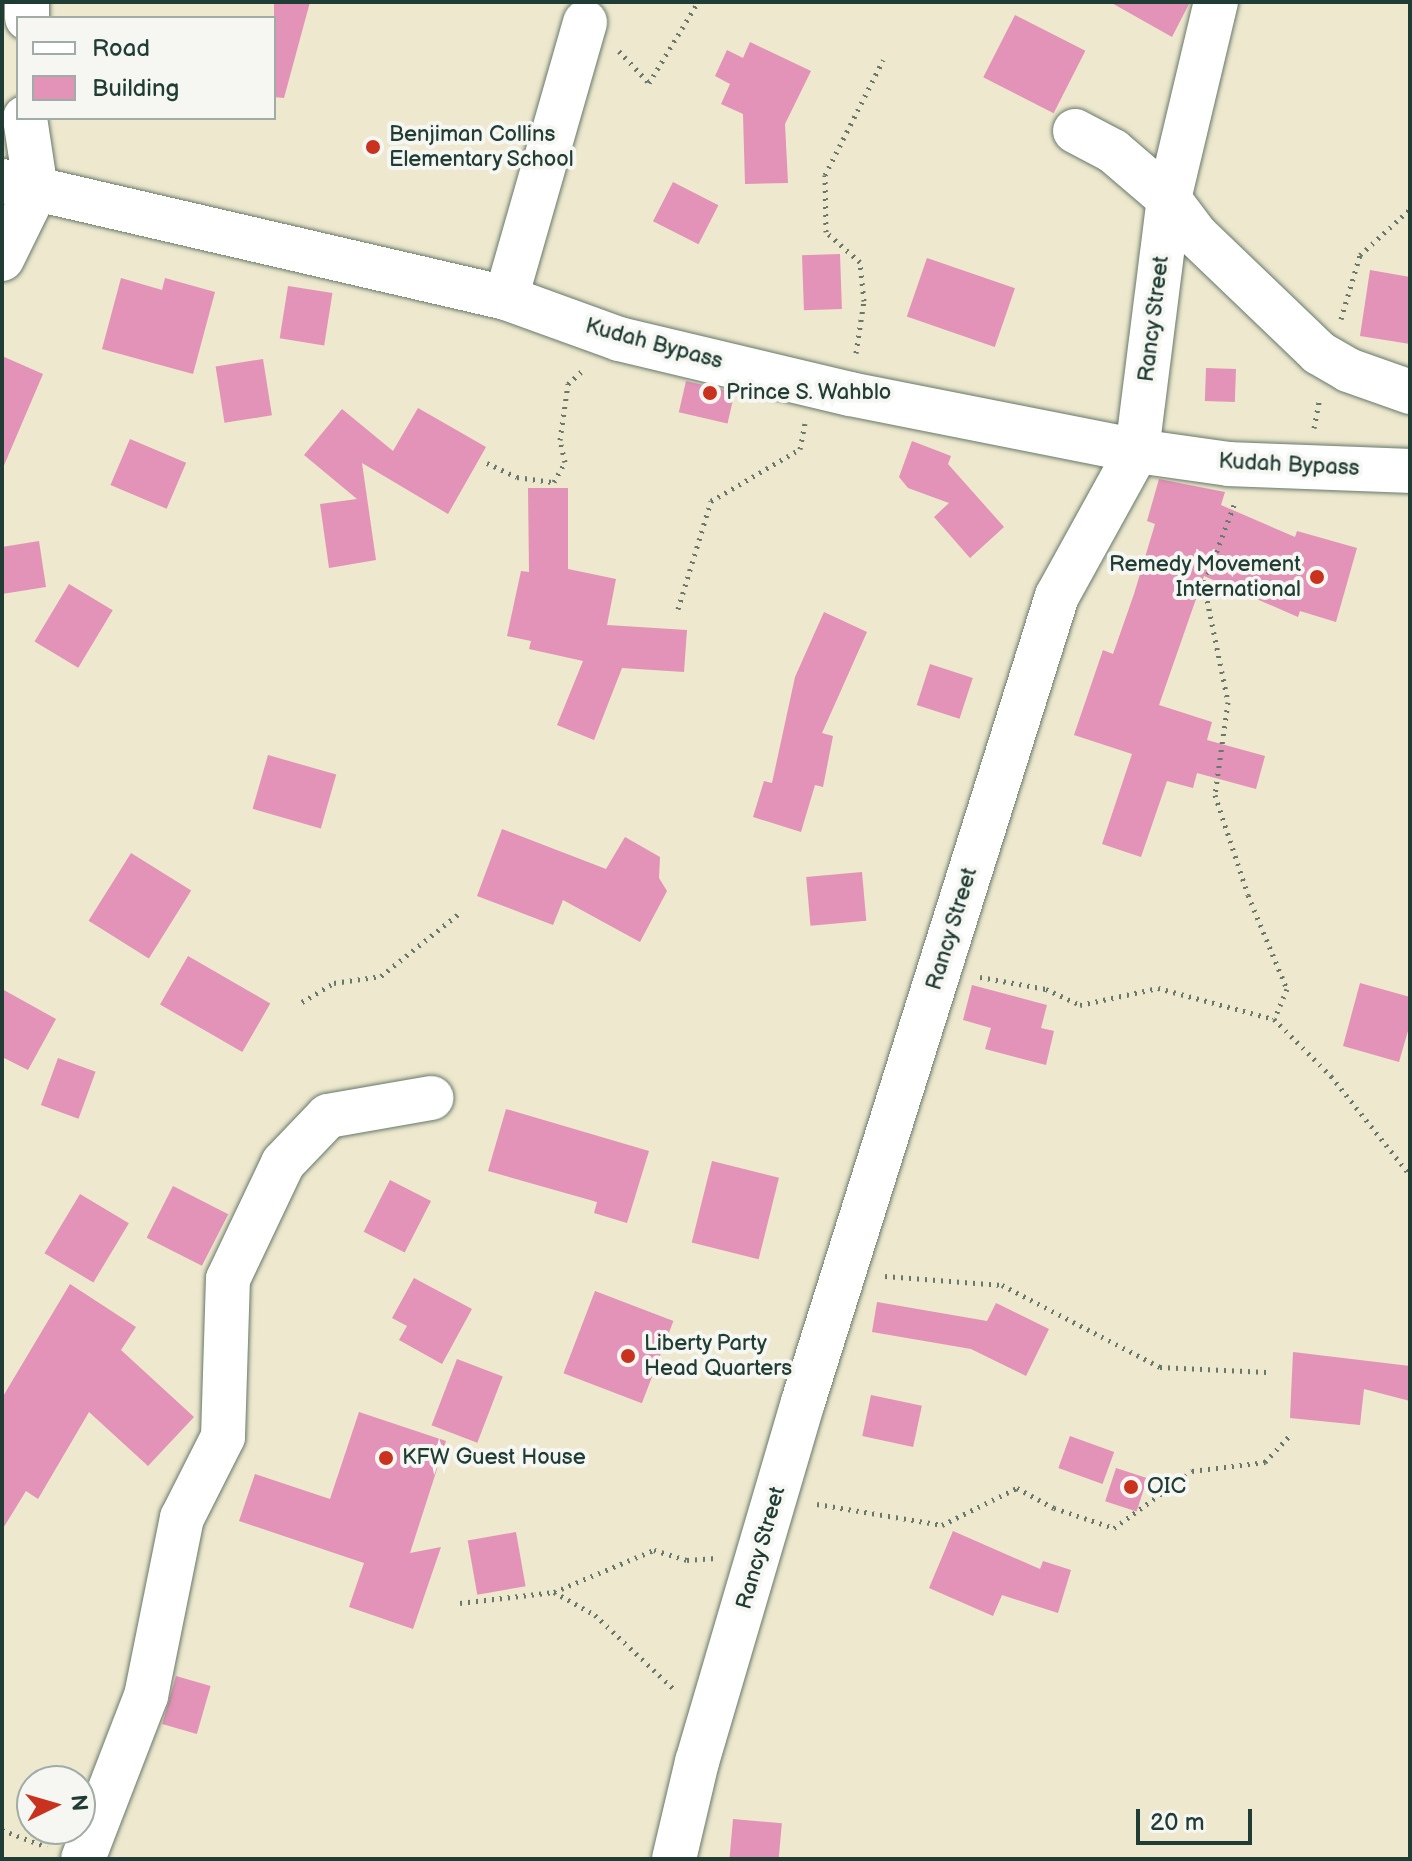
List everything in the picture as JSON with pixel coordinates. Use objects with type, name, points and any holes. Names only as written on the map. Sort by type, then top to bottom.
[{"type":"street","name":"Rancy Street","points":[[674,1859],[697,1762],[844,1273],[1057,596],[1137,451],[1169,199],[1216,2]]},
{"type":"street","points":[[506,298],[585,22]]},
{"type":"street","points":[[2,259],[19,186],[25,120]]},
{"type":"street","points":[[1075,131],[1113,151],[1169,199],[1196,235],[1288,329],[1348,370],[1410,392]]},
{"type":"street","name":"Kudah Bypass","points":[[19,186],[506,298],[619,339],[832,388],[1137,451],[1229,464],[1410,471]]},
{"type":"street","points":[[68,1854],[146,1696],[182,1518],[223,1437],[228,1279],[283,1163],[328,1116],[431,1098]]},
{"type":"path","points":[[649,83],[698,2]]},
{"type":"path","points":[[678,609],[711,501],[800,449],[832,388],[864,301],[860,262],[826,232],[825,175],[883,60]]},
{"type":"path","points":[[487,463],[517,477],[554,482],[565,462],[560,440],[568,384],[619,339]]},
{"type":"path","points":[[1229,464],[1234,507],[1204,585],[1228,702],[1215,795],[1248,895],[1287,989],[1274,1019]]},
{"type":"path","points":[[302,1002],[334,983],[381,976],[461,912]]},
{"type":"path","points":[[939,969],[1046,989],[1080,1005],[1158,988],[1274,1019],[1331,1076],[1410,1175]]},
{"type":"path","points":[[844,1273],[1002,1285],[1160,1367],[1267,1372]]},
{"type":"path","points":[[777,1495],[922,1525],[942,1525],[1017,1488],[1054,1508],[1114,1528],[1192,1471],[1265,1462],[1291,1434]]},
{"type":"path","points":[[460,1603],[554,1592],[654,1550],[687,1560],[715,1559],[763,1543]]},
{"type":"path","points":[[554,1592],[595,1615],[679,1695]]},
{"type":"path","points":[[2,1830],[68,1854]]},
{"type":"building","points":[[274,2],[310,2],[284,98],[276,97]]},
{"type":"building","points":[[1110,2],[1190,2],[1172,37]]},
{"type":"building","points":[[1015,15],[1085,51],[1054,113],[983,77]]},
{"type":"building","points":[[750,42],[811,71],[785,124],[788,183],[745,184],[743,114],[721,104],[730,84],[715,76],[727,50],[743,58]]},
{"type":"building","points":[[673,182],[718,205],[698,244],[653,221]]},
{"type":"building","points":[[840,254],[842,309],[804,310],[802,255]]},
{"type":"building","points":[[927,258],[1015,288],[995,347],[907,317]]},
{"type":"building","points":[[1370,270],[1410,277],[1410,344],[1360,336]]},
{"type":"building","points":[[121,278],[162,290],[165,278],[215,292],[193,374],[102,349]]},
{"type":"building","points":[[288,286],[332,293],[324,345],[280,338]]},
{"type":"building","points":[[2,356],[43,374],[2,470]]},
{"type":"building","points":[[263,359],[272,415],[225,423],[216,367]]},
{"type":"building","points":[[1206,368],[1236,369],[1235,402],[1205,401]]},
{"type":"building","points":[[686,381],[735,392],[728,423],[679,412]]},
{"type":"building","points":[[418,408],[486,447],[448,514],[362,463],[376,560],[329,568],[320,504],[357,499],[304,455],[342,409],[393,451]]},
{"type":"building","points":[[130,439],[186,463],[167,509],[110,485]]},
{"type":"building","points":[[912,441],[951,456],[948,464],[1004,527],[970,558],[934,517],[949,503],[908,488],[899,477]]},
{"type":"building","points":[[1159,479],[1225,492],[1221,505],[1295,537],[1297,531],[1357,548],[1336,622],[1300,611],[1298,617],[1204,576],[1159,705],[1212,722],[1207,740],[1265,756],[1256,789],[1197,773],[1193,788],[1167,781],[1141,857],[1102,844],[1132,754],[1074,735],[1103,650],[1113,654],[1134,594],[1155,524],[1147,521]]},
{"type":"building","points":[[528,488],[568,488],[568,569],[616,579],[607,625],[687,630],[684,672],[622,668],[594,740],[557,725],[583,661],[529,649],[531,641],[507,636],[521,571],[529,572]]},
{"type":"building","points":[[39,541],[46,587],[2,594],[2,547]]},
{"type":"building","points":[[69,584],[113,610],[78,668],[34,641]]},
{"type":"building","points":[[824,612],[867,632],[822,733],[833,736],[823,787],[815,785],[801,832],[753,817],[764,781],[772,783],[795,677]]},
{"type":"building","points":[[930,664],[973,678],[960,719],[917,705]]},
{"type":"building","points":[[268,755],[336,775],[321,828],[253,809]]},
{"type":"building","points":[[502,829],[606,869],[625,837],[660,857],[659,878],[667,891],[640,942],[563,900],[553,925],[477,896]]},
{"type":"building","points":[[131,853],[191,891],[149,958],[89,921]]},
{"type":"building","points":[[862,872],[866,921],[810,926],[806,877]]},
{"type":"building","points":[[188,956],[270,1004],[242,1052],[160,1004]]},
{"type":"building","points":[[1360,983],[1410,997],[1410,1024],[1399,1062],[1343,1046]]},
{"type":"building","points":[[972,985],[1047,1005],[1041,1028],[1054,1031],[1046,1065],[985,1049],[991,1028],[963,1020]]},
{"type":"building","points":[[2,989],[56,1019],[28,1070],[2,1057]]},
{"type":"building","points":[[58,1058],[96,1072],[78,1119],[41,1105]]},
{"type":"building","points":[[506,1109],[649,1151],[627,1223],[594,1213],[597,1202],[488,1171]]},
{"type":"building","points":[[712,1161],[779,1178],[759,1259],[692,1243]]},
{"type":"building","points":[[390,1180],[431,1201],[405,1253],[364,1232]]},
{"type":"building","points":[[173,1186],[228,1214],[202,1266],[147,1238]]},
{"type":"building","points":[[80,1194],[129,1223],[93,1283],[44,1253]]},
{"type":"building","points":[[414,1278],[472,1309],[442,1364],[399,1340],[407,1326],[392,1318]]},
{"type":"building","points":[[70,1284],[136,1327],[121,1350],[194,1417],[148,1466],[89,1412],[38,1499],[26,1491],[2,1530],[2,1398]]},
{"type":"building","points":[[595,1291],[673,1321],[642,1403],[563,1373]]},
{"type":"building","points":[[877,1302],[987,1321],[996,1303],[1049,1329],[1026,1376],[971,1349],[872,1332]]},
{"type":"building","points":[[1293,1352],[1410,1366],[1410,1401],[1364,1389],[1360,1425],[1290,1418]]},
{"type":"building","points":[[457,1359],[503,1377],[477,1443],[432,1425]]},
{"type":"building","points":[[871,1395],[922,1406],[913,1447],[862,1436]]},
{"type":"building","points":[[359,1412],[446,1441],[410,1553],[441,1547],[413,1629],[349,1607],[364,1563],[239,1521],[255,1474],[330,1499]]},
{"type":"building","points":[[1070,1436],[1114,1452],[1103,1484],[1058,1468]]},
{"type":"building","points":[[1116,1468],[1147,1478],[1137,1511],[1105,1501]]},
{"type":"building","points":[[953,1531],[1040,1569],[1043,1561],[1071,1570],[1058,1613],[1002,1595],[993,1616],[929,1588]]},
{"type":"building","points":[[516,1532],[526,1586],[477,1595],[468,1541]]},
{"type":"building","points":[[176,1676],[211,1686],[197,1734],[162,1724]]},
{"type":"building","points":[[733,1819],[782,1823],[779,1859],[730,1859]]},
{"type":"place","name":"Benjiman Collins Elementary School","points":[[373,147]]},
{"type":"place","name":"Prince S. Wahblo","points":[[710,393]]},
{"type":"place","name":"Remedy Movement International","points":[[1317,577]]},
{"type":"place","name":"Liberty Party Head Quarters","points":[[628,1356]]},
{"type":"place","name":"KFW Guest House","points":[[386,1458]]},
{"type":"place","name":"OIC","points":[[1131,1487]]}]
